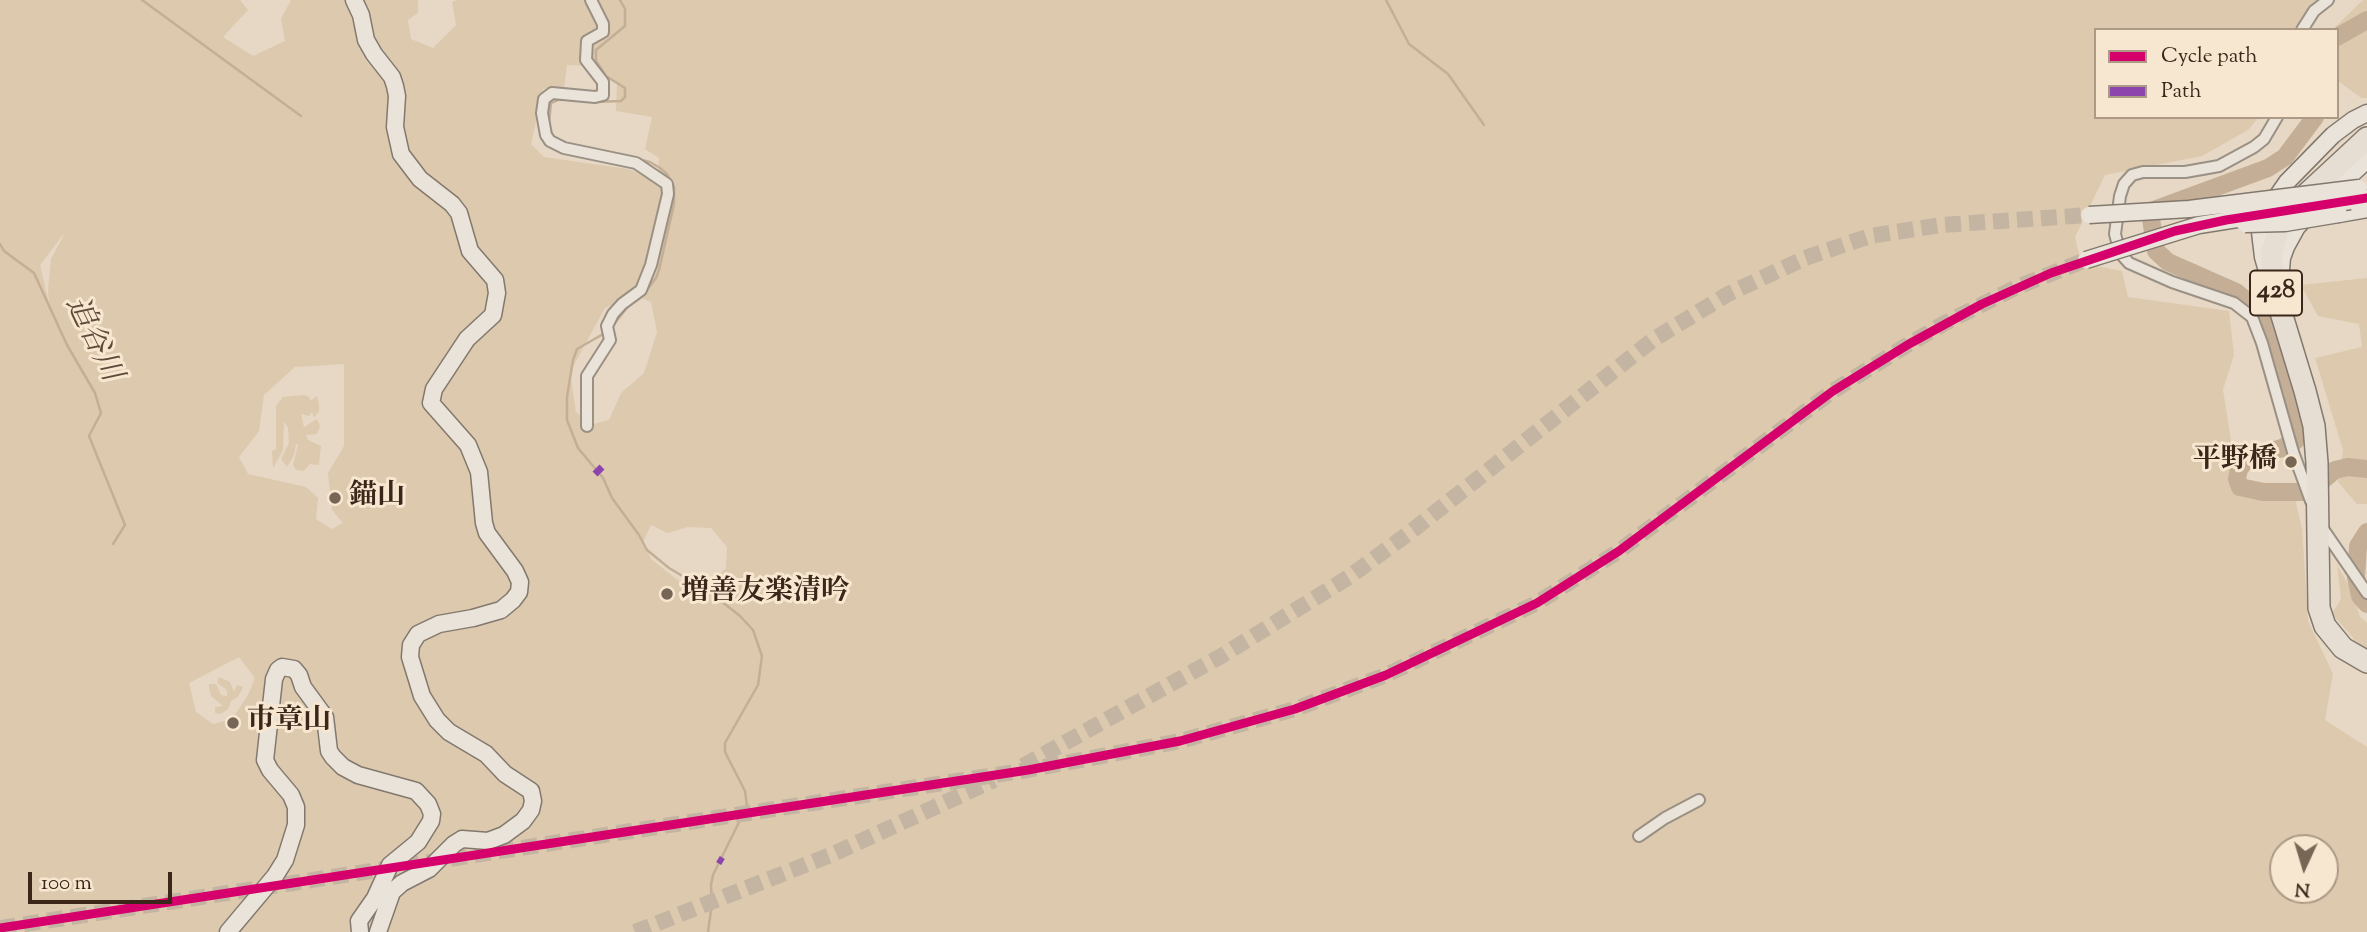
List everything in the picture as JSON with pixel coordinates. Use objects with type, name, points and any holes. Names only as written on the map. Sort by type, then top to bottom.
[{"type":"highway","name":"428","points":[[2362,170],[2297,203],[2278,232],[2271,255],[2276,296],[2314,426],[2318,473],[2318,598],[2322,617],[2325,626],[2343,648],[2367,662]]},
{"type":"street","points":[[354,0],[366,40],[396,86],[395,127],[401,153],[420,179],[452,204],[458,213],[470,251],[495,280],[497,293],[493,315],[467,339],[434,389],[431,403],[468,445],[479,472],[487,533],[516,571],[520,582],[519,592],[501,610],[439,624],[418,634],[411,645],[410,657],[422,696],[437,720],[449,732],[486,754],[505,774],[531,791],[533,801],[531,810],[523,821],[504,835],[488,841],[462,839],[429,869],[402,883],[392,892],[378,932]]},
{"type":"street","points":[[587,426],[587,376],[610,340],[608,332],[613,314],[641,290],[651,265],[668,194],[667,184],[636,163],[564,148],[550,141],[546,135],[542,113],[544,99],[552,93],[603,96],[603,82],[586,60],[587,41],[603,32],[603,24],[591,0]]},
{"type":"street","points":[[2303,28],[2314,11],[2328,0]]},
{"type":"street","points":[[2276,296],[2263,257],[2263,220],[2287,182],[2333,135],[2367,113]]},
{"type":"street","points":[[2276,119],[2264,139],[2219,166],[2185,172],[2143,172],[2132,175],[2124,184],[2120,196],[2115,234],[2120,253],[2129,262],[2172,282],[2234,303],[2252,317],[2293,452],[2318,511],[2367,593]]},
{"type":"street","points":[[2090,215],[2219,205],[2362,170]]},
{"type":"street","points":[[2086,260],[2362,170]]},
{"type":"street","points":[[2305,391],[2302,369],[2281,292],[2282,258],[2291,237],[2306,217],[2362,170]]},
{"type":"street","points":[[2199,225],[2269,225],[2367,209]]},
{"type":"street","points":[[228,932],[275,876],[285,860],[296,825],[296,807],[291,795],[265,760],[274,679],[282,667],[294,669],[303,687],[325,717],[329,751],[343,767],[358,775],[416,791],[428,804],[432,814],[431,821],[418,842],[390,865],[375,898],[359,921],[360,932]]},
{"type":"street","points":[[1639,836],[1699,800]]},
{"type":"shaded area","points":[[0,0],[240,0],[248,10],[223,37],[253,56],[285,41],[281,19],[291,0],[345,0],[354,11],[359,0],[418,0],[418,13],[408,20],[411,39],[433,48],[456,25],[452,2],[457,0],[2322,0],[2296,28],[2094,28],[2094,119],[2257,119],[2248,130],[2202,156],[2105,175],[2075,237],[2081,263],[2122,271],[2128,297],[2229,311],[2234,355],[2223,390],[2237,478],[2292,487],[2302,528],[2308,621],[2333,674],[2325,720],[2367,747],[2367,932],[0,932]],"holes":[[[567,65],[597,66],[617,83],[616,111],[652,117],[645,149],[659,158],[657,180],[628,169],[544,157],[531,144],[543,89],[564,88]],[[66,231],[51,259],[49,303],[40,265]],[[634,295],[651,302],[657,332],[644,373],[621,393],[609,420],[593,424],[576,412],[570,372],[605,308]],[[344,364],[344,446],[328,473],[332,510],[343,523],[332,529],[316,519],[318,498],[306,487],[248,474],[239,457],[259,431],[264,395],[295,367]],[[651,525],[667,533],[688,527],[711,528],[727,547],[726,568],[704,589],[684,585],[651,559],[643,542]],[[239,657],[255,678],[248,695],[232,719],[213,724],[196,712],[189,683]]]},
{"type":"shaded area","points":[[2363,0],[2367,0],[2367,98],[2361,98],[2339,82],[2339,28],[2334,28]]},
{"type":"shaded area","points":[[2367,278],[2367,504],[2357,504],[2338,482],[2343,450],[2315,358],[2362,347],[2359,324],[2318,316],[2301,285]]},
{"type":"shaded area","points":[[317,396],[319,404],[319,411],[314,418],[312,412],[309,416],[301,414],[304,427],[317,419],[320,426],[317,434],[306,435],[308,440],[321,446],[319,465],[310,464],[304,471],[296,470],[293,465],[298,445],[296,444],[294,455],[287,467],[281,459],[289,443],[288,427],[284,422],[283,450],[273,468],[276,406],[283,397],[309,397],[310,401]]},
{"type":"shaded area","points":[[2337,565],[2352,591],[2360,617],[2367,623],[2367,648],[2356,641],[2332,614],[2341,599]]},
{"type":"shaded area","points":[[219,677],[230,682],[234,692],[237,685],[243,687],[238,697],[231,701],[228,709],[221,714],[215,713],[215,707],[223,706],[211,696],[209,688],[209,684],[216,684],[221,695],[227,696],[227,690],[217,683]]},
{"type":"waterway","points":[[142,0],[301,116]]},
{"type":"waterway","points":[[594,102],[621,101],[625,97],[625,88],[606,76],[596,61],[596,50],[625,26],[625,9],[620,0]]},
{"type":"waterway","points":[[1386,0],[1409,44],[1448,74],[1484,125]]},
{"type":"waterway","points":[[2339,36],[2367,20]]},
{"type":"waterway","points":[[549,122],[551,103],[560,99],[570,100]]},
{"type":"waterway","points":[[2314,119],[2285,157],[2268,168],[2154,210],[2151,219],[2156,251],[2168,262],[2236,292],[2255,308],[2268,328],[2293,393],[2295,441],[2282,448],[2248,458],[2239,469],[2237,479],[2240,487],[2263,492],[2309,492],[2335,470],[2348,467],[2367,469]]},
{"type":"waterway","points":[[621,155],[650,162],[660,168],[674,187],[674,204],[659,270],[646,291]]},
{"type":"waterway","name":"追谷川","points":[[0,244],[4,251],[34,273],[67,345],[95,393],[101,413],[89,436],[125,525],[113,544]]},
{"type":"waterway","points":[[610,329],[630,304]]},
{"type":"waterway","points":[[605,333],[577,349],[573,360],[567,397],[567,420],[578,448],[603,478],[612,498],[647,550],[740,616],[753,630],[762,656],[758,685],[725,743],[725,752],[745,791],[747,806],[713,875],[708,932]]},
{"type":"waterway","points":[[2367,532],[2358,546],[2356,577],[2360,596],[2367,604]]},
{"type":"tunnel","points":[[1023,766],[1223,655],[1349,577],[1413,530],[1654,339],[1728,294],[1805,258],[1870,236],[1941,225],[2089,215]]},
{"type":"tunnel","points":[[0,928],[1028,770],[1180,741],[1295,709],[1386,675],[1537,603],[1619,551],[1833,391],[1945,323],[2017,287],[2086,260]]},
{"type":"tunnel","points":[[635,932],[833,854],[994,780]]},
{"type":"marked path","points":[[595,474],[602,467]]},
{"type":"marked path","points":[[718,859],[723,862]]},
{"type":"cycle path","points":[[0,928],[1028,770],[1180,741],[1295,709],[1386,675],[1537,603],[1619,551],[1833,391],[1909,344],[1982,304],[2051,273],[2175,231],[2226,220],[2367,198]]},
{"type":"place","name":"平野橋","points":[[2291,462]]},
{"type":"place","name":"錨山","points":[[335,498]]},
{"type":"place","name":"増善友楽清吟","points":[[667,594]]},
{"type":"place","name":"市章山","points":[[233,723]]}]
